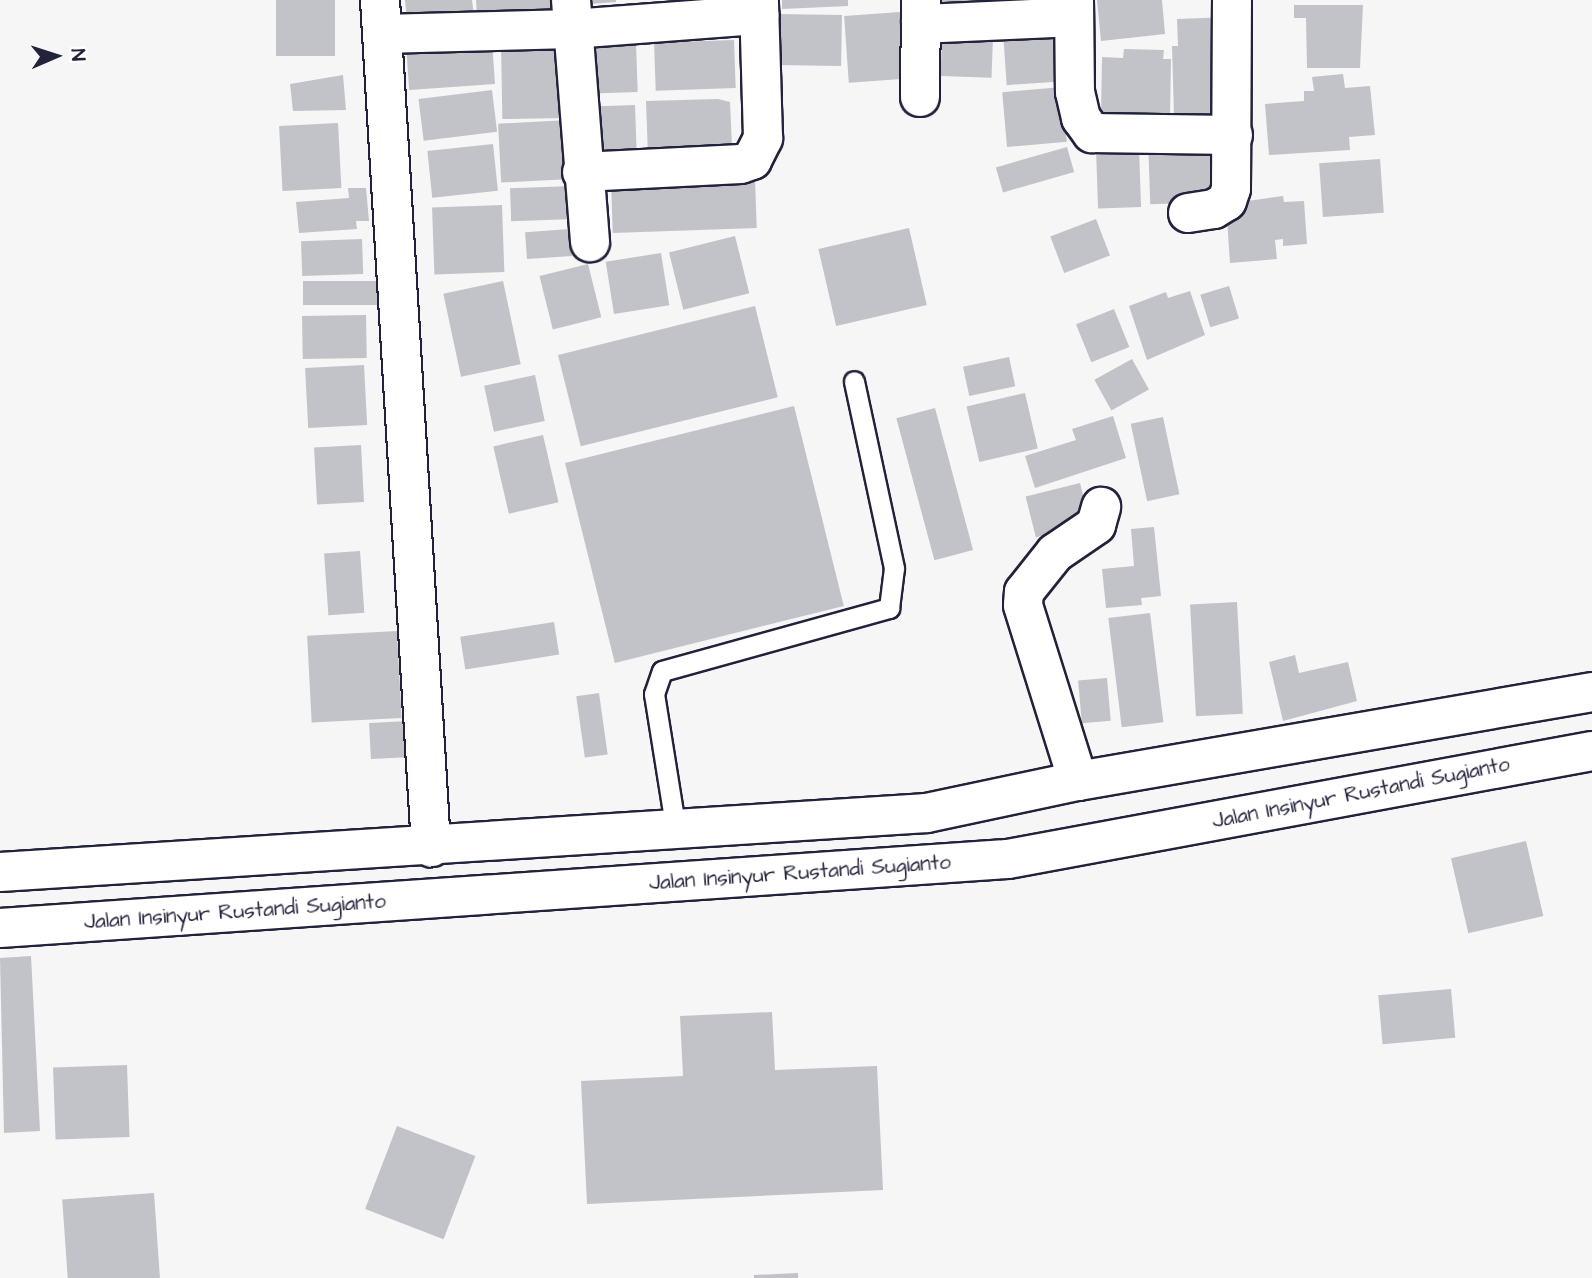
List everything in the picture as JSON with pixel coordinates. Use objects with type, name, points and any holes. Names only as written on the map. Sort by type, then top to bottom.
[{"type":"main road","points":[[1188,213],[1214,209],[1227,201],[1233,135],[1232,0]]},
{"type":"main road","points":[[431,847],[381,17],[759,8],[763,138],[752,160],[741,164],[582,172]]},
{"type":"main road","points":[[920,97],[921,12],[1074,8],[1075,92],[1081,118],[1093,133],[1233,135]]},
{"type":"main road","points":[[572,14],[582,172],[590,242]]},
{"type":"main road","points":[[1078,781],[1023,605],[1024,592],[1055,553],[1096,525],[1101,507]]},
{"type":"main road","points":[[0,872],[431,847],[927,813],[1078,781],[1592,692]]},
{"type":"main road","name":"Jalan Insinyur Rustandi Sugianto","points":[[0,928],[1008,859],[1592,751]]},
{"type":"lane","points":[[676,831],[654,694],[662,671],[889,608],[894,568],[854,381]]},
{"type":"building","points":[[276,0],[335,0],[335,56],[276,56]]},
{"type":"building","points":[[405,0],[472,0],[474,15],[407,21]]},
{"type":"building","points":[[476,0],[556,0],[557,10],[477,17]]},
{"type":"building","points":[[588,0],[616,0],[616,2],[589,4]]},
{"type":"building","points":[[782,0],[848,0],[848,6],[782,9]]},
{"type":"building","points":[[926,0],[1000,0],[1000,5],[926,7]]},
{"type":"building","points":[[1097,0],[1162,0],[1165,34],[1101,41]]},
{"type":"building","points":[[1294,5],[1363,5],[1360,68],[1307,68],[1306,18],[1294,18]]},
{"type":"building","points":[[900,12],[905,79],[849,83],[844,16]]},
{"type":"building","points":[[778,14],[842,15],[841,66],[777,65]]},
{"type":"building","points":[[1230,17],[1230,113],[1174,116],[1172,46],[1178,46],[1177,19]]},
{"type":"building","points":[[1064,30],[1068,81],[1007,85],[1003,34]]},
{"type":"building","points":[[942,35],[993,37],[992,78],[941,76]]},
{"type":"building","points":[[734,40],[736,88],[656,91],[654,43]]},
{"type":"building","points":[[492,41],[495,84],[409,90],[406,47]]},
{"type":"building","points":[[564,41],[565,118],[502,119],[501,42]]},
{"type":"building","points":[[636,43],[638,92],[593,94],[591,45]]},
{"type":"building","points":[[1124,49],[1164,50],[1163,59],[1171,59],[1170,117],[1101,115],[1102,57],[1123,58]]},
{"type":"building","points":[[1343,74],[1345,88],[1370,86],[1375,135],[1349,137],[1350,150],[1269,155],[1265,104],[1304,101],[1304,91],[1314,91],[1312,77]]},
{"type":"building","points":[[343,75],[346,110],[293,111],[290,84]]},
{"type":"building","points":[[1062,87],[1067,142],[1007,147],[1002,92]]},
{"type":"building","points":[[492,90],[497,132],[424,141],[419,99]]},
{"type":"building","points":[[718,99],[730,102],[732,147],[648,156],[646,101]]},
{"type":"building","points":[[635,105],[637,155],[594,156],[592,107]]},
{"type":"building","points":[[568,120],[571,179],[501,183],[498,124]]},
{"type":"building","points":[[338,123],[341,188],[282,191],[279,126]]},
{"type":"building","points":[[1214,138],[1216,202],[1150,204],[1148,140]]},
{"type":"building","points":[[493,144],[498,191],[432,198],[427,151]]},
{"type":"building","points":[[1067,147],[1074,172],[1003,192],[996,167]]},
{"type":"building","points":[[1139,148],[1141,207],[1098,208],[1096,150]]},
{"type":"building","points":[[1380,159],[1384,213],[1323,217],[1319,163]]},
{"type":"building","points":[[755,179],[757,228],[613,233],[611,184]]},
{"type":"building","points":[[573,186],[574,219],[511,221],[510,188]]},
{"type":"building","points":[[348,188],[366,188],[369,221],[356,221],[357,229],[299,233],[296,202],[349,198]]},
{"type":"building","points":[[1283,196],[1284,202],[1304,201],[1307,244],[1283,246],[1283,239],[1275,240],[1277,259],[1230,263],[1226,204]]},
{"type":"building","points":[[502,205],[504,272],[434,274],[432,207]]},
{"type":"building","points":[[1096,219],[1110,255],[1064,273],[1050,237]]},
{"type":"building","points":[[909,228],[927,305],[836,326],[818,249]]},
{"type":"building","points":[[570,229],[572,256],[527,259],[525,232]]},
{"type":"building","points":[[735,236],[749,293],[683,310],[669,252]]},
{"type":"building","points":[[362,239],[363,274],[302,276],[301,241]]},
{"type":"building","points":[[661,253],[669,305],[614,314],[606,262]]},
{"type":"building","points":[[588,264],[601,317],[553,329],[539,276]]},
{"type":"building","points":[[303,281],[381,281],[381,305],[303,305]]},
{"type":"building","points":[[503,281],[521,364],[461,377],[443,294]]},
{"type":"building","points":[[1229,286],[1239,319],[1210,327],[1200,295]]},
{"type":"building","points":[[1190,291],[1205,335],[1147,360],[1129,306],[1166,292],[1168,298]]},
{"type":"building","points":[[755,306],[778,397],[581,446],[558,355]]},
{"type":"building","points":[[1114,309],[1129,347],[1091,362],[1076,324]]},
{"type":"building","points":[[366,315],[367,358],[303,359],[302,316]]},
{"type":"building","points":[[1009,357],[1015,386],[969,396],[963,367]]},
{"type":"building","points":[[1132,359],[1149,390],[1111,410],[1094,380]]},
{"type":"building","points":[[364,365],[367,425],[308,428],[305,368]]},
{"type":"building","points":[[535,375],[545,421],[494,432],[484,386]]},
{"type":"building","points":[[1025,393],[1038,449],[979,462],[967,406]]},
{"type":"building","points":[[794,406],[844,606],[615,663],[565,463]]},
{"type":"building","points":[[935,408],[973,550],[934,560],[896,418]]},
{"type":"building","points":[[1113,416],[1126,458],[1035,488],[1025,456],[1076,440],[1072,429]]},
{"type":"building","points":[[1163,417],[1179,494],[1147,501],[1131,424]]},
{"type":"building","points":[[543,435],[559,502],[509,514],[493,446]]},
{"type":"building","points":[[361,445],[364,502],[317,504],[314,447]]},
{"type":"building","points":[[1080,483],[1090,524],[1036,537],[1026,497]]},
{"type":"building","points":[[1154,527],[1161,596],[1141,598],[1142,605],[1106,608],[1102,569],[1134,566],[1131,529]]},
{"type":"building","points":[[360,551],[364,613],[328,615],[324,554]]},
{"type":"building","points":[[1237,602],[1243,714],[1196,716],[1190,604]]},
{"type":"building","points":[[1150,613],[1163,722],[1122,727],[1108,618]]},
{"type":"building","points":[[554,622],[559,655],[465,669],[460,637]]},
{"type":"building","points":[[397,631],[402,718],[312,723],[307,636]]},
{"type":"building","points":[[1295,655],[1299,673],[1348,662],[1357,701],[1283,721],[1269,662]]},
{"type":"building","points":[[1107,678],[1111,721],[1082,723],[1078,681]]},
{"type":"building","points":[[599,693],[608,754],[585,758],[576,696]]},
{"type":"building","points":[[409,721],[411,757],[371,759],[369,723]]},
{"type":"building","points":[[1526,841],[1543,916],[1468,933],[1451,858]]},
{"type":"building","points":[[31,956],[40,1131],[4,1133],[0,958]]},
{"type":"building","points":[[1451,989],[1455,1038],[1383,1044],[1378,995]]},
{"type":"building","points":[[772,1012],[775,1070],[877,1066],[883,1190],[587,1204],[581,1081],[683,1076],[680,1016]]},
{"type":"building","points":[[127,1065],[130,1137],[56,1140],[53,1068]]},
{"type":"building","points":[[397,1126],[475,1156],[444,1239],[365,1209]]},
{"type":"building","points":[[154,1193],[160,1278],[68,1278],[62,1199]]},
{"type":"building","points":[[798,1273],[798,1278],[754,1278],[754,1275]]}]
